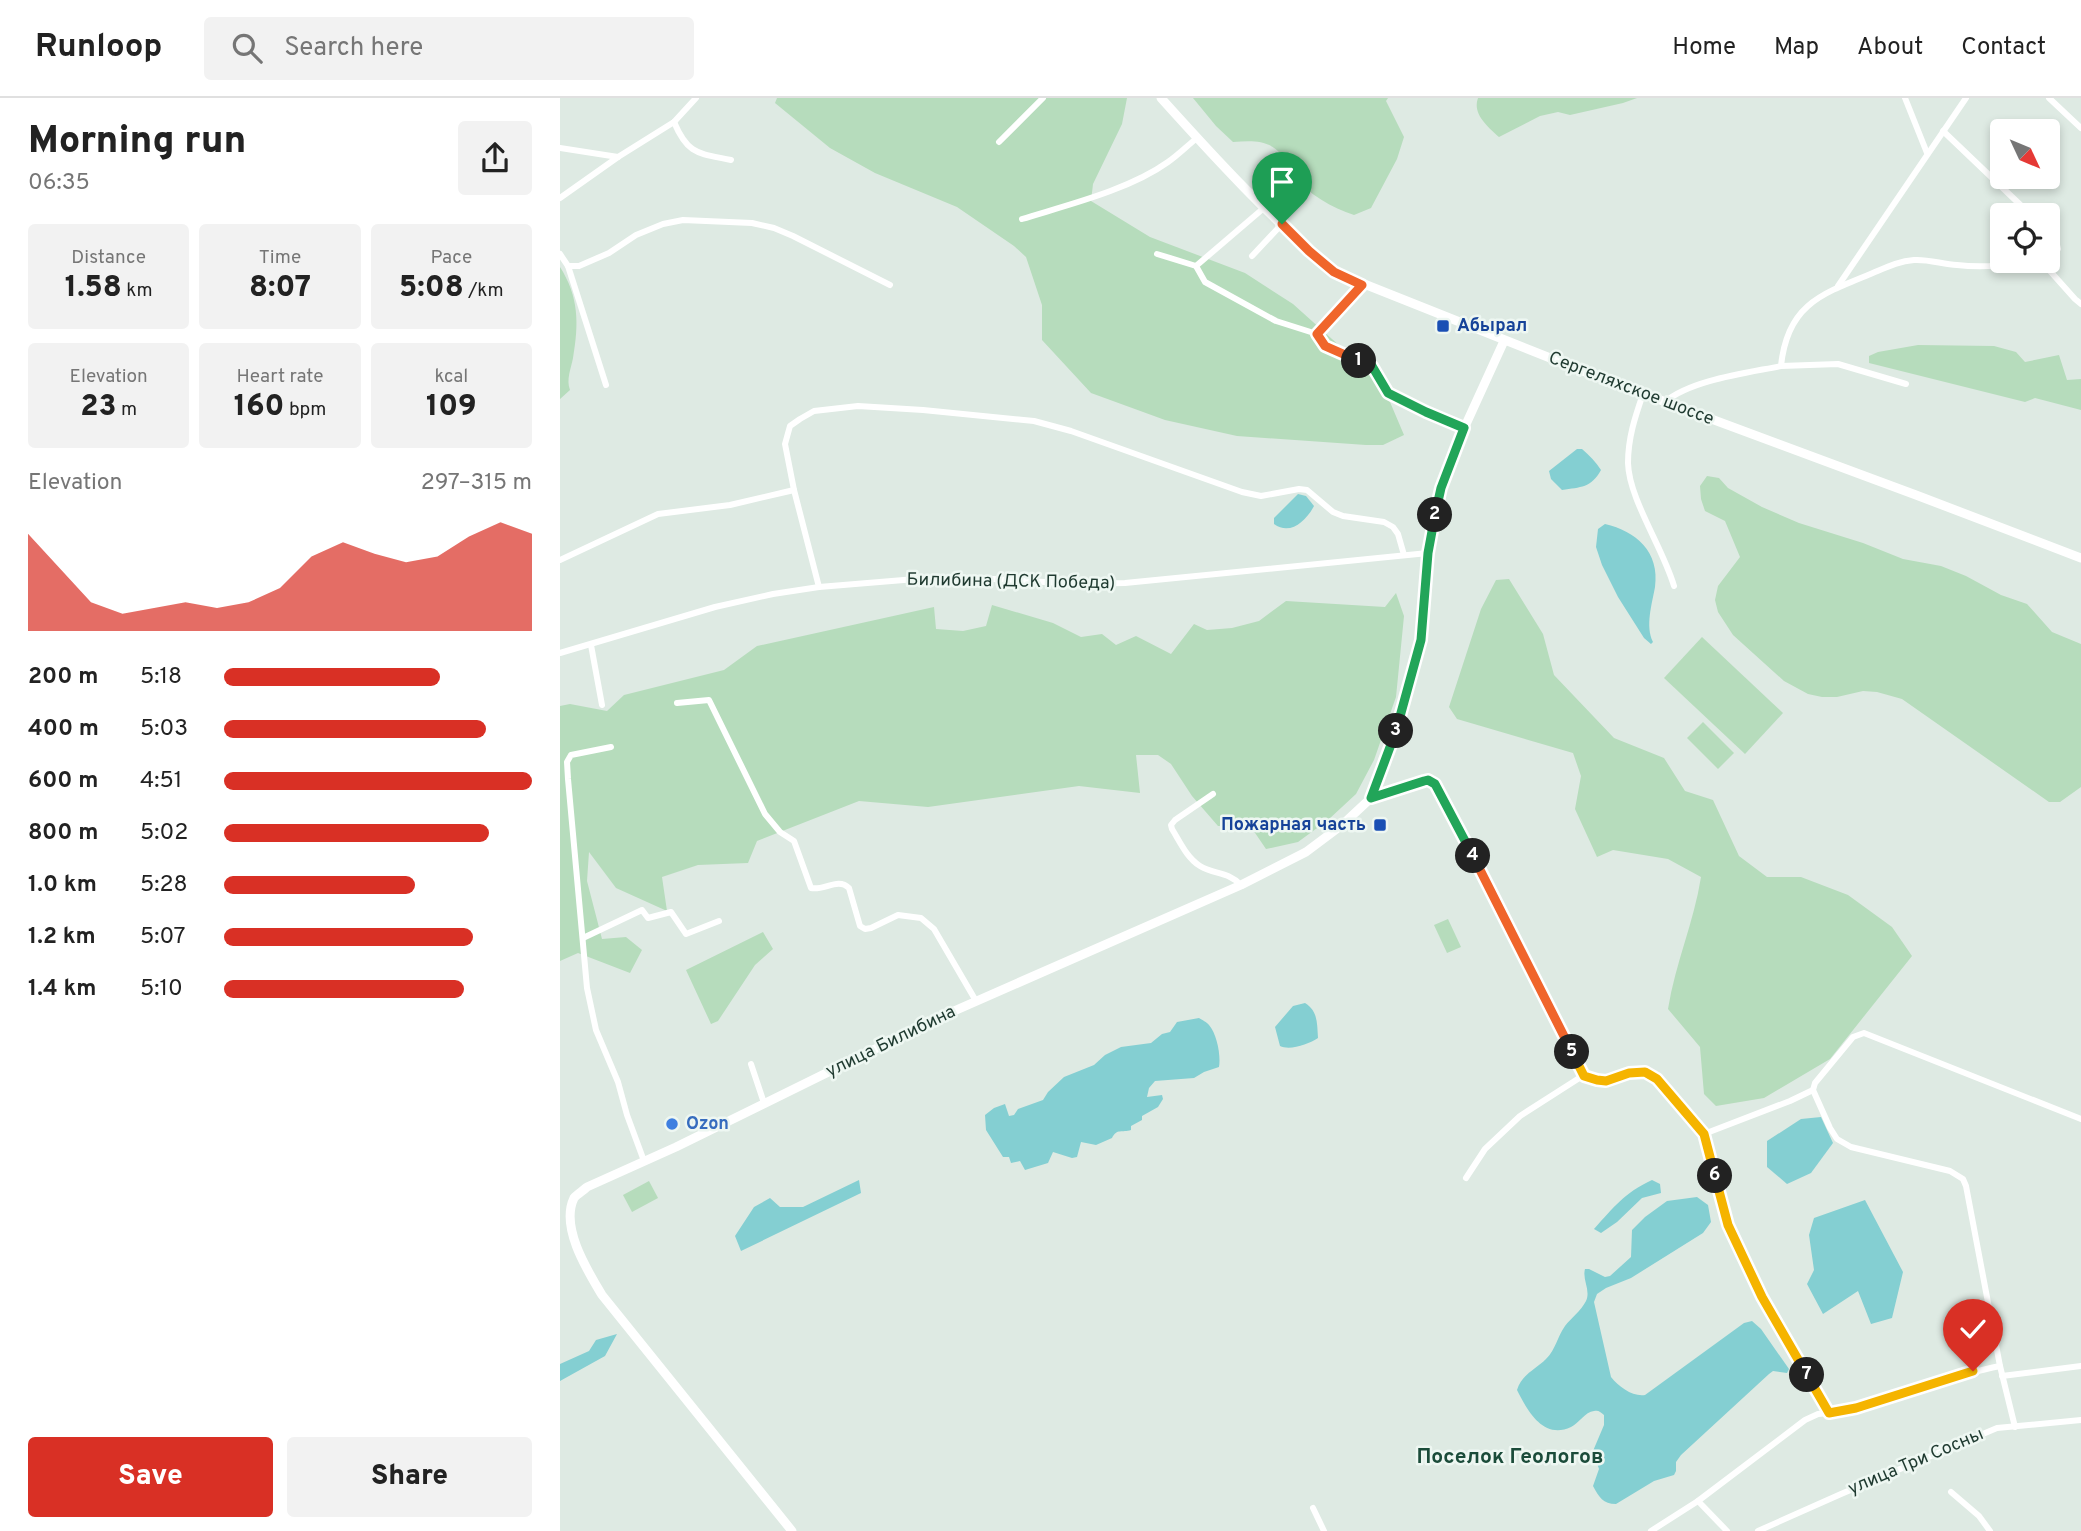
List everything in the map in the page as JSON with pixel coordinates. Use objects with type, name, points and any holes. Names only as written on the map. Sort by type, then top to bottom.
[{"type":"main road","name":"Сергеляхское шоссе","points":[[1161,98],[1265,207],[1334,272],[1504,341],[2081,558]]},
{"type":"main road","name":"улица Билибина","points":[[792,1531],[618,1318],[564,1228],[575,1196],[587,1187],[976,1001],[1241,885],[1306,852],[1342,825],[1371,798],[1392,745],[1421,640],[1428,553],[1441,488],[1464,428],[1504,341]]},
{"type":"street","points":[[560,198],[674,122],[696,98]]},
{"type":"street","points":[[999,142],[1043,98]]},
{"type":"street","points":[[1905,98],[1927,153]]},
{"type":"street","points":[[1836,288],[1966,98]]},
{"type":"street","points":[[2049,98],[2081,128]]},
{"type":"street","points":[[674,122],[684,142],[691,149],[731,160]]},
{"type":"street","points":[[1943,131],[2018,203]]},
{"type":"street","points":[[1022,219],[1089,198],[1151,172],[1168,163],[1197,138]]},
{"type":"street","points":[[560,148],[618,157]]},
{"type":"street","points":[[1195,266],[1265,207]]},
{"type":"street","points":[[568,266],[579,267],[663,223],[683,220],[752,223],[793,236],[890,285]]},
{"type":"street","points":[[1252,256],[1282,224]]},
{"type":"street","points":[[560,254],[568,266],[606,385]]},
{"type":"street","points":[[1157,254],[1195,266],[1205,282],[1276,321],[1317,334],[1325,346],[1372,366],[1388,393],[1464,428]]},
{"type":"street","points":[[1780,366],[1787,333],[1796,318],[1807,306],[1836,288],[1906,261],[1990,266]]},
{"type":"street","points":[[2050,273],[2081,304]]},
{"type":"street","points":[[1317,334],[1362,285]]},
{"type":"street","points":[[1665,402],[1689,388],[1780,366],[1838,364],[1906,384]]},
{"type":"street","points":[[1643,394],[1632,425],[1628,466],[1633,487],[1669,568],[1674,586]]},
{"type":"street","points":[[819,587],[794,490],[785,444],[787,434],[790,426],[814,411],[858,406],[990,415],[1034,421],[1071,431],[1251,494],[1261,496],[1307,490],[1333,512],[1384,522],[1393,527],[1404,555]]},
{"type":"street","points":[[560,559],[658,514],[730,505],[794,490]]},
{"type":"street","name":"Билибина (ДСК Победа)","points":[[560,653],[715,607],[819,587],[928,578],[1077,584],[1125,583],[1428,553]]},
{"type":"street","points":[[591,645],[602,705]]},
{"type":"street","points":[[677,703],[709,700],[765,814],[774,827],[793,841],[811,888],[841,882],[846,884],[860,926],[864,929],[898,915],[920,918],[934,929],[976,1001]]},
{"type":"street","points":[[611,747],[571,755],[568,762],[587,988],[596,1030],[618,1082],[644,1161]]},
{"type":"street","points":[[1371,798],[1428,780],[1435,784],[1584,1076],[1606,1081],[1629,1073],[1645,1072],[1657,1079],[1704,1134],[1728,1225],[1762,1297],[1829,1413]]},
{"type":"street","points":[[1213,794],[1175,820],[1171,825],[1172,829],[1191,859],[1200,866],[1233,877],[1241,885]]},
{"type":"street","points":[[583,938],[642,910],[648,918],[671,912],[686,934],[719,921]]},
{"type":"street","points":[[2015,1427],[2002,1376],[1963,1179],[1950,1171],[1851,1147],[1837,1139],[1813,1090],[1815,1083],[1853,1038],[1864,1033],[2081,1119]]},
{"type":"street","points":[[751,1064],[764,1103]]},
{"type":"street","points":[[1466,1178],[1485,1149],[1520,1116],[1584,1076]]},
{"type":"street","points":[[1704,1134],[1813,1090]]},
{"type":"street","points":[[1651,1531],[1698,1501],[1805,1420],[1818,1414],[1856,1408],[1973,1371],[2000,1366]]},
{"type":"street","points":[[2002,1376],[2081,1366]]},
{"type":"street","name":"улица Три Сосны","points":[[1758,1531],[1997,1428],[2081,1420]]},
{"type":"street","points":[[1951,1492],[1979,1516],[1990,1531]]},
{"type":"street","points":[[1698,1501],[1727,1531]]},
{"type":"street","points":[[1313,1508],[1325,1531]]},
{"type":"green space","points":[[777,98],[1127,98],[1122,124],[1093,184],[1091,201],[1150,237],[1245,273],[1293,304],[1371,374],[1390,402],[1404,435],[1383,445],[1237,436],[1165,420],[1091,393],[1042,340],[1042,305],[1026,257],[957,207],[875,173],[830,148],[775,103]]},
{"type":"green space","points":[[1193,98],[1388,98],[1386,101],[1404,137],[1397,159],[1371,208],[1354,215],[1314,195],[1294,177],[1275,148],[1258,142],[1233,142]]},
{"type":"green space","points":[[1478,98],[1637,98],[1570,115],[1558,112],[1540,116],[1499,137],[1479,115]]},
{"type":"green space","points":[[560,267],[571,289],[577,322],[569,378],[570,390],[560,399]]},
{"type":"green space","points":[[1918,345],[1994,346],[2016,352],[2025,362],[2059,355],[2067,380],[2081,379],[2081,410],[2035,398],[2025,402],[1869,363],[1869,356],[1878,352]]},
{"type":"green space","points":[[1707,476],[1719,478],[1728,488],[1799,523],[1903,559],[1941,566],[1966,576],[2001,595],[2027,604],[2052,632],[2081,644],[2081,787],[2060,802],[2049,802],[1902,699],[1863,691],[1837,697],[1822,697],[1808,694],[1784,681],[1733,635],[1718,612],[1715,600],[1718,586],[1740,557],[1725,521],[1705,511],[1700,486]]},
{"type":"green space","points":[[1509,579],[1543,634],[1554,675],[1614,738],[1664,758],[1685,791],[1713,800],[1739,856],[1767,877],[1801,877],[1848,895],[1892,927],[1912,956],[1830,1059],[1764,1098],[1716,1106],[1704,1094],[1700,1047],[1668,1009],[1701,877],[1668,859],[1613,850],[1597,857],[1575,809],[1581,776],[1573,753],[1457,719],[1449,707],[1481,609],[1496,580]]},
{"type":"green space","points":[[1396,593],[1404,616],[1396,697],[1374,760],[1356,794],[1328,820],[1298,842],[1266,849],[1251,827],[1218,826],[1192,796],[1171,764],[1158,755],[1136,755],[1140,793],[1079,786],[928,807],[859,801],[757,841],[748,863],[698,865],[662,877],[667,911],[616,888],[589,852],[587,881],[602,939],[626,937],[642,950],[630,973],[578,953],[560,961],[560,706],[570,704],[607,711],[624,695],[724,670],[757,646],[934,607],[936,629],[963,631],[986,626],[992,605],[1053,623],[1081,637],[1102,634],[1116,645],[1136,636],[1171,654],[1194,624],[1207,630],[1232,628],[1259,621],[1286,601],[1385,607]]},
{"type":"green space","points":[[1702,637],[1783,713],[1745,754],[1664,678]]},
{"type":"green space","points":[[1703,722],[1734,753],[1718,769],[1687,738]]},
{"type":"green space","points":[[1448,919],[1461,947],[1447,953],[1434,925]]},
{"type":"green space","points":[[763,932],[773,949],[755,965],[718,1021],[711,1024],[686,970]]},
{"type":"green space","points":[[649,1181],[658,1198],[632,1212],[623,1195]]},
{"type":"water","points":[[1577,449],[1582,449],[1601,470],[1589,483],[1562,490],[1551,479],[1549,471]]},
{"type":"water","points":[[1298,494],[1306,496],[1314,506],[1307,517],[1292,528],[1274,524],[1274,518]]},
{"type":"water","points":[[1605,524],[1636,538],[1644,545],[1654,563],[1655,587],[1649,622],[1653,642],[1651,644],[1644,638],[1618,597],[1602,565],[1596,547],[1598,529]]},
{"type":"water","points":[[1305,1003],[1315,1014],[1318,1038],[1294,1047],[1280,1046],[1275,1027],[1293,1006]]},
{"type":"water","points":[[1199,1018],[1208,1024],[1214,1034],[1219,1051],[1219,1067],[1194,1078],[1155,1081],[1149,1088],[1147,1097],[1162,1095],[1163,1099],[1158,1107],[1131,1126],[1131,1130],[1118,1132],[1112,1138],[1096,1145],[1081,1142],[1077,1157],[1053,1152],[1048,1163],[1025,1170],[1020,1161],[1011,1163],[1009,1157],[1003,1157],[986,1130],[985,1115],[994,1108],[1005,1104],[1009,1116],[1014,1115],[1018,1109],[1043,1100],[1064,1077],[1094,1065],[1105,1055],[1121,1047],[1151,1043],[1162,1034],[1170,1032],[1177,1022]]},
{"type":"water","points":[[1821,1117],[1833,1143],[1811,1173],[1787,1184],[1767,1167],[1767,1141],[1801,1119]]},
{"type":"water","points":[[859,1180],[861,1193],[741,1251],[735,1236],[754,1207],[770,1198],[780,1207],[803,1207]]},
{"type":"water","points":[[1652,1180],[1660,1184],[1661,1193],[1642,1198],[1601,1233],[1594,1229],[1627,1195]]},
{"type":"water","points":[[1697,1197],[1708,1205],[1711,1222],[1703,1233],[1631,1278],[1597,1294],[1594,1302],[1611,1377],[1626,1390],[1645,1395],[1744,1323],[1752,1321],[1761,1329],[1789,1369],[1787,1373],[1773,1371],[1769,1374],[1681,1455],[1676,1462],[1674,1475],[1654,1481],[1616,1504],[1608,1503],[1599,1497],[1593,1486],[1599,1469],[1593,1451],[1604,1425],[1604,1415],[1598,1411],[1591,1412],[1571,1427],[1552,1430],[1537,1421],[1517,1390],[1525,1376],[1549,1355],[1565,1326],[1586,1301],[1588,1293],[1585,1269],[1605,1277],[1610,1276],[1631,1257],[1632,1230],[1645,1217],[1667,1201]]},
{"type":"water","points":[[1865,1200],[1903,1272],[1892,1318],[1871,1324],[1858,1291],[1823,1314],[1807,1284],[1814,1270],[1809,1235],[1814,1218]]},
{"type":"water","points":[[617,1334],[605,1356],[560,1381],[560,1364],[589,1351],[596,1340]]},
{"type":"place","name":"Абырал","points":[[1443,326]]},
{"type":"place","name":"Пожарная часть","points":[[1380,825]]},
{"type":"place","name":"Ozon","points":[[672,1124]]},
{"type":"district","name":"Поселок Геологов","points":[[1510,1457]]},
{"type":"route","points":[[1282,224],[1334,272],[1362,285],[1317,334],[1325,346],[1372,366],[1388,393],[1464,428],[1441,488],[1432,529],[1421,640],[1392,745],[1371,798],[1428,780],[1435,784],[1584,1076],[1606,1081],[1629,1073],[1645,1072],[1657,1079],[1704,1134],[1728,1225],[1762,1297],[1829,1413],[1856,1408],[1973,1371]]}]
